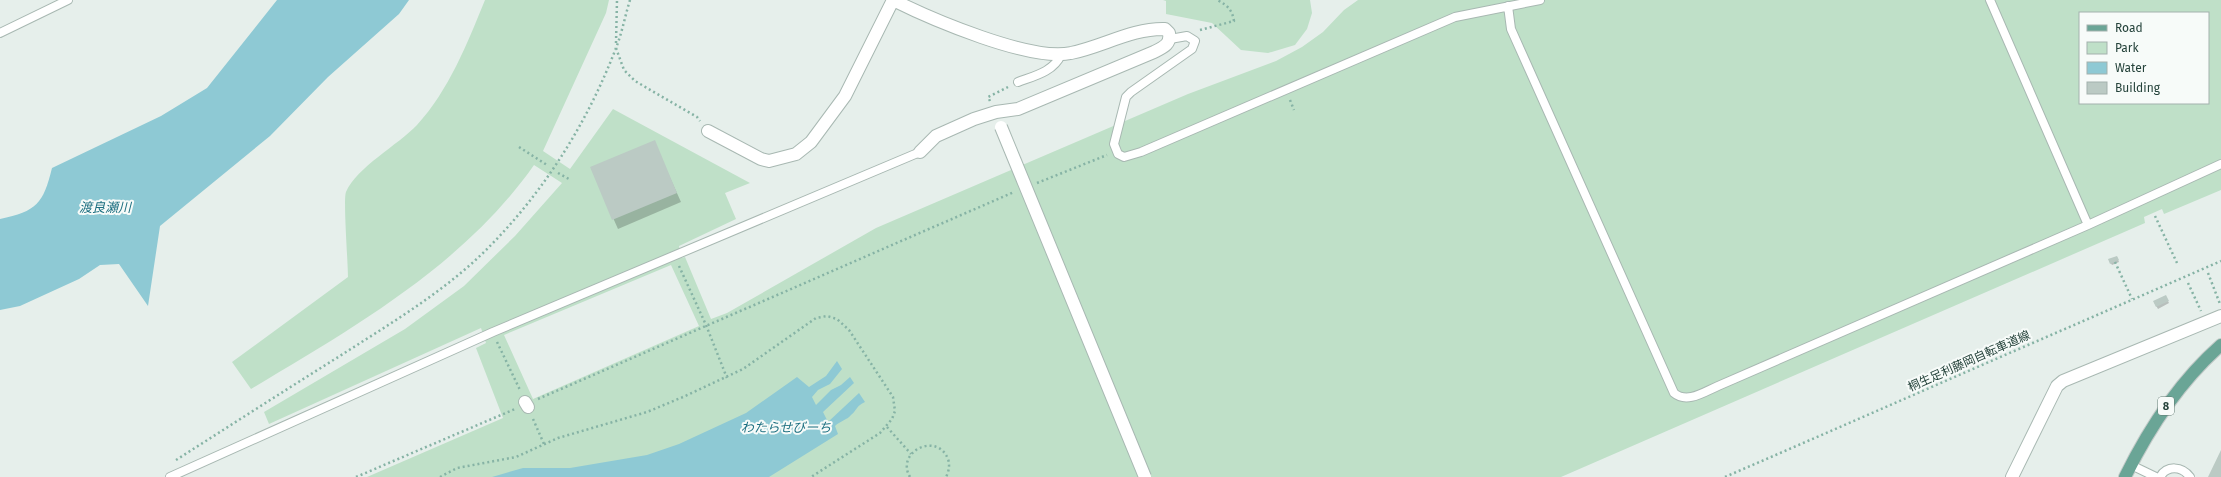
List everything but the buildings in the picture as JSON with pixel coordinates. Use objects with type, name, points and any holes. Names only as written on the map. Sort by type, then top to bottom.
[{"type":"main road","name":"8","points":[[2125,477],[2166,407],[2188,378],[2221,345]]},
{"type":"street","points":[[708,131],[761,159],[769,161],[781,158],[805,148],[842,101],[893,0],[970,34],[1024,49],[1061,55],[1143,31],[1165,29],[1169,33],[1170,39],[1163,47],[1119,67],[1018,108],[996,112],[974,119],[936,136],[920,152]]},
{"type":"street","points":[[996,112],[1145,477]]},
{"type":"street","points":[[2012,477],[2058,386],[2062,381],[2221,316]]},
{"type":"lane","points":[[0,33],[68,0]]},
{"type":"lane","points":[[1170,39],[1187,36],[1195,41],[1192,49],[1126,97],[1114,144],[1118,154],[1124,157],[1131,156],[1455,18],[1540,0]]},
{"type":"lane","points":[[1990,0],[2088,225]]},
{"type":"lane","points":[[1508,6],[1511,29],[1674,393],[1680,398],[1688,398],[1696,395],[2088,225],[2221,164]]},
{"type":"lane","points":[[1018,82],[1048,71],[1058,62],[1061,55]]},
{"type":"lane","points":[[170,477],[493,332],[920,152]]},
{"type":"lane","points":[[2131,465],[2156,477]]},
{"type":"lane","points":[[2160,477],[2166,470],[2177,468],[2182,470],[2190,477]]},
{"type":"path","points":[[617,0],[616,48],[624,70],[635,81],[696,117],[708,131]]},
{"type":"path","points":[[172,462],[368,338],[432,294],[483,253],[512,222],[553,170],[584,118],[616,48],[630,0]]},
{"type":"path","points":[[1187,36],[1199,30],[1234,20],[1233,13],[1228,6],[1217,0]]},
{"type":"path","points":[[994,94],[1018,82]]},
{"type":"path","points":[[518,147],[547,165]]},
{"type":"path","points":[[1030,185],[1106,155],[1118,154]]},
{"type":"path","points":[[558,172],[569,179]]},
{"type":"path","points":[[356,477],[707,327],[1016,191]]},
{"type":"path","points":[[2156,216],[2177,263]]},
{"type":"path","name":"桐生足利藤岡自転車道線","points":[[1725,477],[2221,261]]},
{"type":"path","points":[[678,262],[707,327],[727,378]]},
{"type":"path","points":[[2115,262],[2132,299]]},
{"type":"path","points":[[2208,273],[2221,306]]},
{"type":"path","points":[[2188,283],[2202,314]]},
{"type":"path","points":[[440,477],[457,468],[516,457],[544,444],[647,412],[727,378],[749,365],[816,318],[827,316],[837,319],[849,330],[893,398],[895,411],[887,427],[856,450],[811,477]]},
{"type":"path","points":[[496,339],[544,444]]},
{"type":"path","points":[[887,427],[911,454]]},
{"type":"path","points":[[905,477],[909,476],[907,460],[911,454],[922,446],[936,446],[942,450],[949,462],[946,477]]},
{"type":"green space","points":[[485,0],[609,0],[606,13],[543,151],[570,169],[613,109],[750,183],[725,193],[736,219],[679,246],[681,258],[685,257],[711,319],[727,313],[876,228],[1188,94],[1276,61],[1302,47],[1323,32],[1344,10],[1358,0],[2221,0],[2221,190],[2164,214],[2162,209],[2144,217],[2145,223],[1561,477],[367,477],[503,418],[476,348],[486,343],[481,328],[269,424],[264,412],[405,329],[464,286],[515,236],[562,183],[534,165],[506,201],[475,234],[441,264],[367,318],[251,389],[232,362],[348,277],[345,218],[346,192],[351,183],[368,165],[417,125],[439,97],[464,50]],"holes":[[[671,265],[699,326],[533,399],[504,335]]]},
{"type":"green space","points":[[1163,0],[1310,0],[1312,13],[1307,29],[1295,45],[1268,53],[1241,50],[1212,23],[1166,14],[1166,1]]},
{"type":"water","name":"渡良瀬川","points":[[277,0],[409,0],[399,14],[328,77],[270,136],[160,226],[148,306],[119,264],[100,265],[79,279],[20,306],[0,310],[0,219],[22,213],[36,204],[45,190],[52,168],[161,116],[207,88]]},
{"type":"water","name":"わたらせびーち","points":[[837,361],[842,369],[830,384],[818,390],[812,397],[816,405],[831,390],[841,385],[850,377],[854,383],[823,412],[828,422],[859,393],[865,402],[858,406],[849,417],[835,426],[838,434],[769,477],[492,477],[523,468],[570,468],[647,455],[679,444],[746,413],[797,377],[809,387],[826,376]]}]
